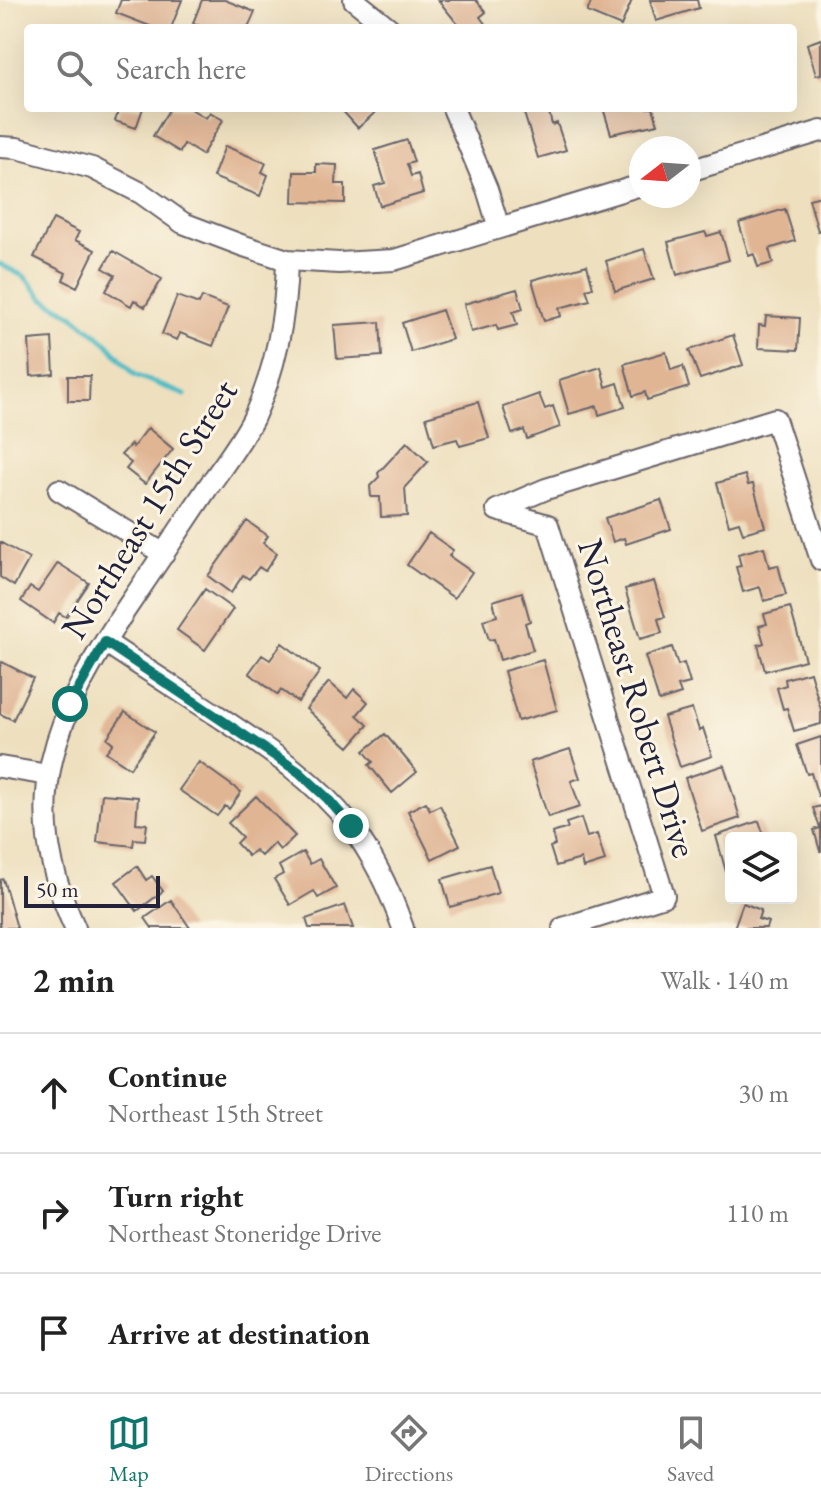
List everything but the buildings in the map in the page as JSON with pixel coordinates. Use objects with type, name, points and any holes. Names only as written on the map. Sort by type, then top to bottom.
[{"type":"street","points":[[354,0],[384,24]]},
{"type":"street","points":[[455,112],[487,189],[499,228]]},
{"type":"street","points":[[701,167],[821,131]]},
{"type":"street","points":[[0,147],[17,148],[92,168],[141,193],[183,223],[287,260],[339,263],[394,260],[629,189]]},
{"type":"street","name":"Northeast 15th Street","points":[[75,928],[61,896],[47,832],[48,775],[58,734],[70,704],[105,642],[254,416],[274,366],[286,292],[287,260]]},
{"type":"street","points":[[548,525],[546,489],[775,419],[821,560]]},
{"type":"street","name":"Northeast Robert Drive","points":[[546,489],[497,510],[548,525],[664,896],[563,928]]},
{"type":"street","points":[[59,490],[164,554]]},
{"type":"street","points":[[105,642],[269,749],[327,798],[372,857],[391,894],[403,928]]},
{"type":"street","points":[[0,767],[48,775]]},
{"type":"waterway","points":[[0,264],[25,277],[43,298],[74,316],[107,343],[135,375],[185,395]]},
{"type":"route","points":[[70,704],[105,642],[269,749],[327,798],[351,826]]}]
